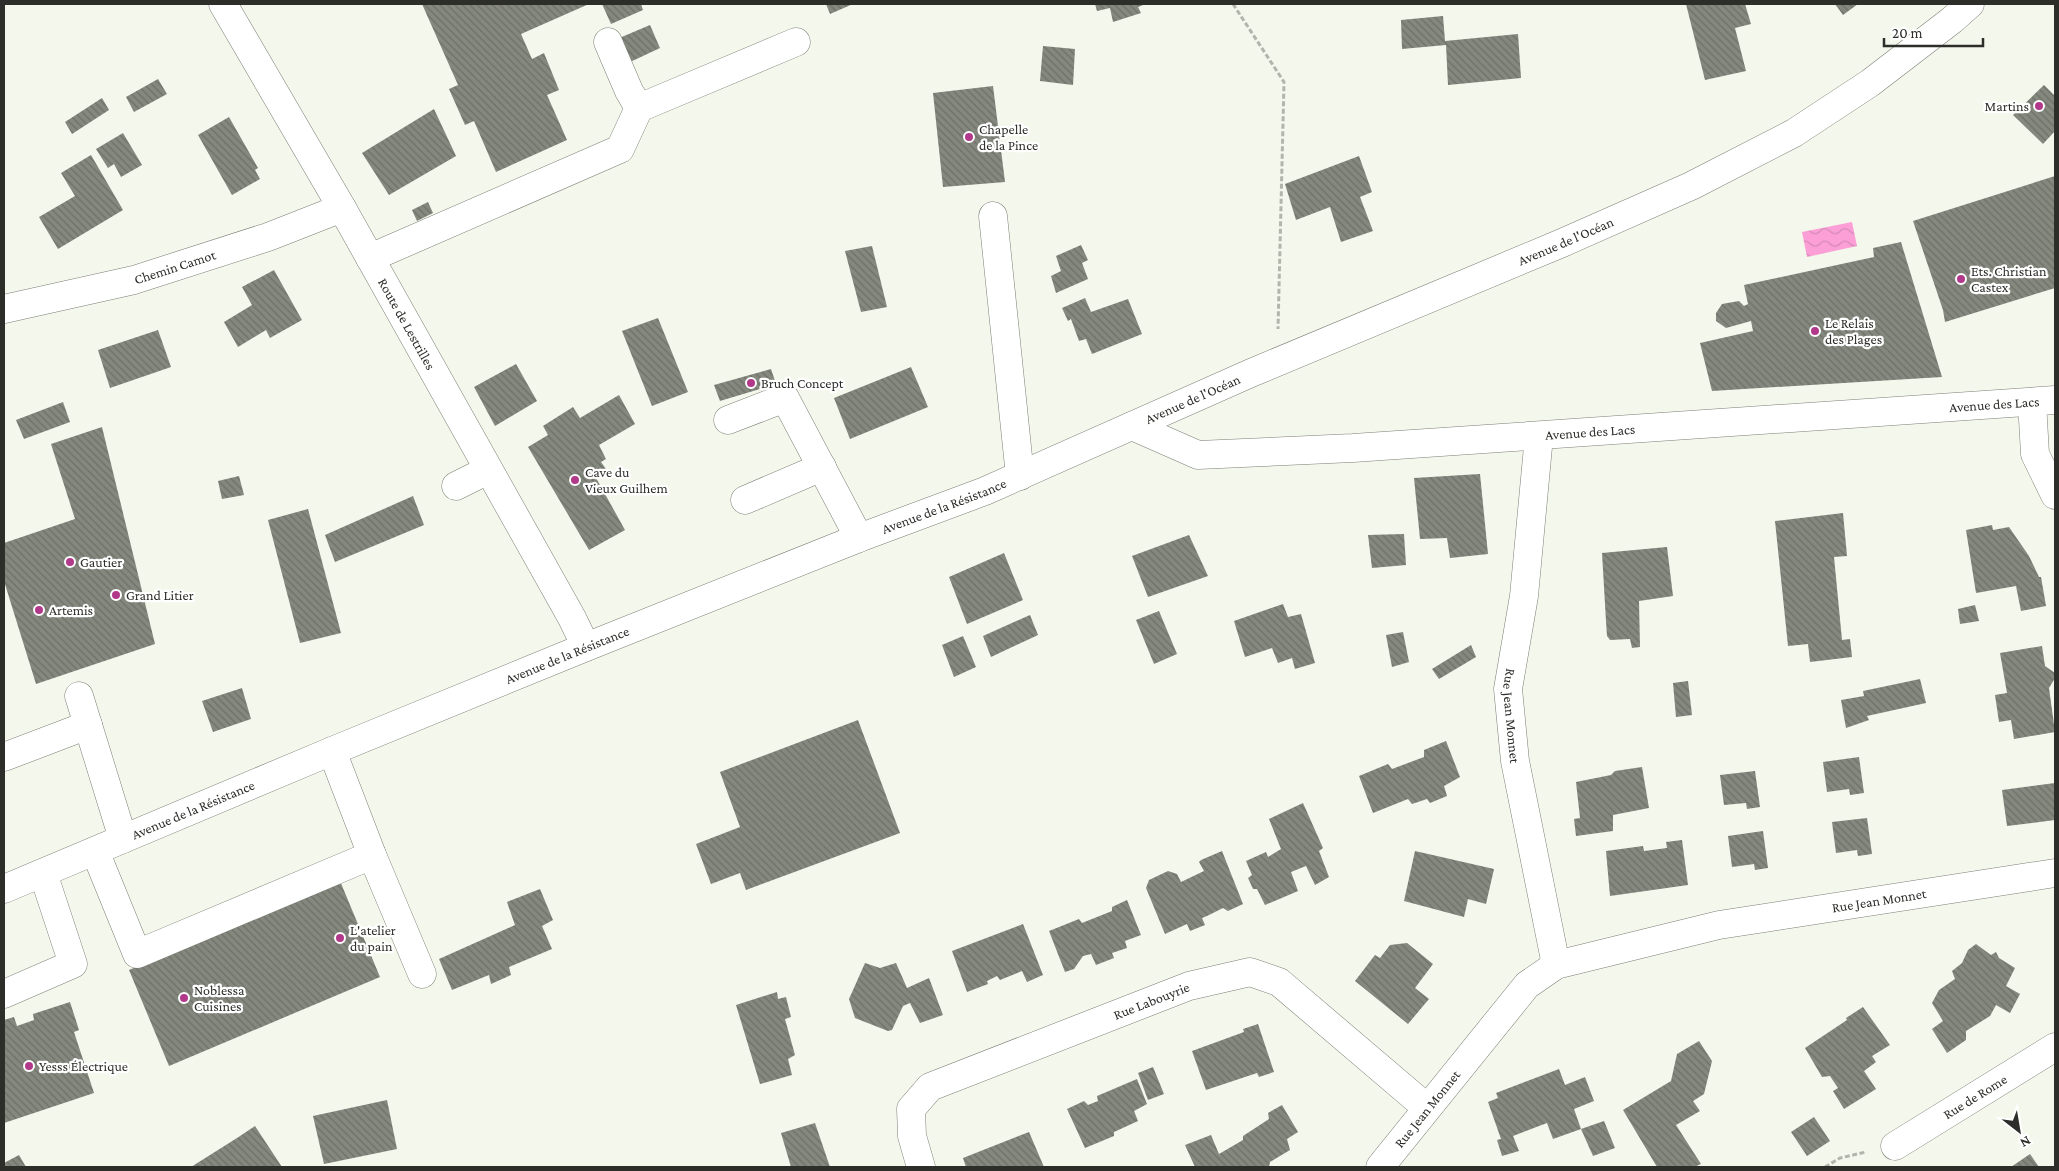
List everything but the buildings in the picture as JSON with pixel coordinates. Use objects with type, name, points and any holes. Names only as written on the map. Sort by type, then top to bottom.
[{"type":"street","name":"Route de Lestrilles","points":[[223,4],[342,208],[572,618],[586,647]]},
{"type":"street","name":"Avenue de l'Océan","points":[[1132,426],[1277,362],[1562,243],[1691,186],[1794,133],[1870,83],[1970,4]]},
{"type":"street","points":[[608,42],[629,91],[639,108]]},
{"type":"street","points":[[370,258],[620,149],[639,108],[796,42]]},
{"type":"street","name":"Chemin Camot","points":[[4,309],[134,280],[268,237],[342,208]]},
{"type":"street","points":[[993,216],[1020,476]]},
{"type":"street","points":[[728,420],[785,398],[859,538]]},
{"type":"street","points":[[2044,401],[2035,454],[2055,495]]},
{"type":"street","name":"Avenue des Lacs","points":[[1132,426],[1198,455],[1353,448],[2044,401]]},
{"type":"street","name":"Avenue de la Résistance","points":[[4,889],[586,647],[1020,476],[1132,426]]},
{"type":"street","name":"Rue Jean Monnet","points":[[1539,436],[1524,596],[1508,689],[1515,761],[1556,965]]},
{"type":"street","points":[[745,500],[822,467]]},
{"type":"street","points":[[456,486],[488,470]]},
{"type":"street","points":[[79,696],[123,839]]},
{"type":"street","points":[[4,757],[88,725]]},
{"type":"street","points":[[332,751],[372,855],[422,974]]},
{"type":"street","points":[[95,851],[138,954],[372,855]]},
{"type":"street","points":[[4,994],[73,964],[43,873]]},
{"type":"street","name":"Rue Jean Monnet","points":[[1380,1167],[1526,985],[1556,965],[1719,925],[2055,873]]},
{"type":"street","name":"Rue Labouyrie","points":[[921,1167],[912,1136],[911,1109],[930,1087],[1189,986],[1250,972],[1279,982],[1426,1108]]},
{"type":"street","name":"Rue de Rome","points":[[1895,1146],[2055,1047]]},
{"type":"path","points":[[1233,4],[1284,82],[1277,362]]},
{"type":"path","points":[[1825,1167],[1840,1158],[1895,1146]]},
{"type":"water","points":[[1852,222],[1857,246],[1807,257],[1802,232]]},
{"type":"place","name":"Martins","points":[[2039,106]]},
{"type":"place","name":"Chapelle de la Pince","points":[[969,137]]},
{"type":"place","name":"Ets. Christian Castex","points":[[1961,279]]},
{"type":"place","name":"Le Relais des Plages","points":[[1815,331]]},
{"type":"place","name":"Bruch Concept","points":[[751,383]]},
{"type":"place","name":"Cave du Vieux Guilhem","points":[[575,480]]},
{"type":"place","name":"Gautier","points":[[70,562]]},
{"type":"place","name":"Grand Litier","points":[[116,595]]},
{"type":"place","name":"Artemis","points":[[39,610]]},
{"type":"place","name":"L'atelier du pain","points":[[340,938]]},
{"type":"place","name":"Noblessa Cuisines","points":[[184,998]]},
{"type":"place","name":"Yesss Électrique","points":[[29,1066]]}]
